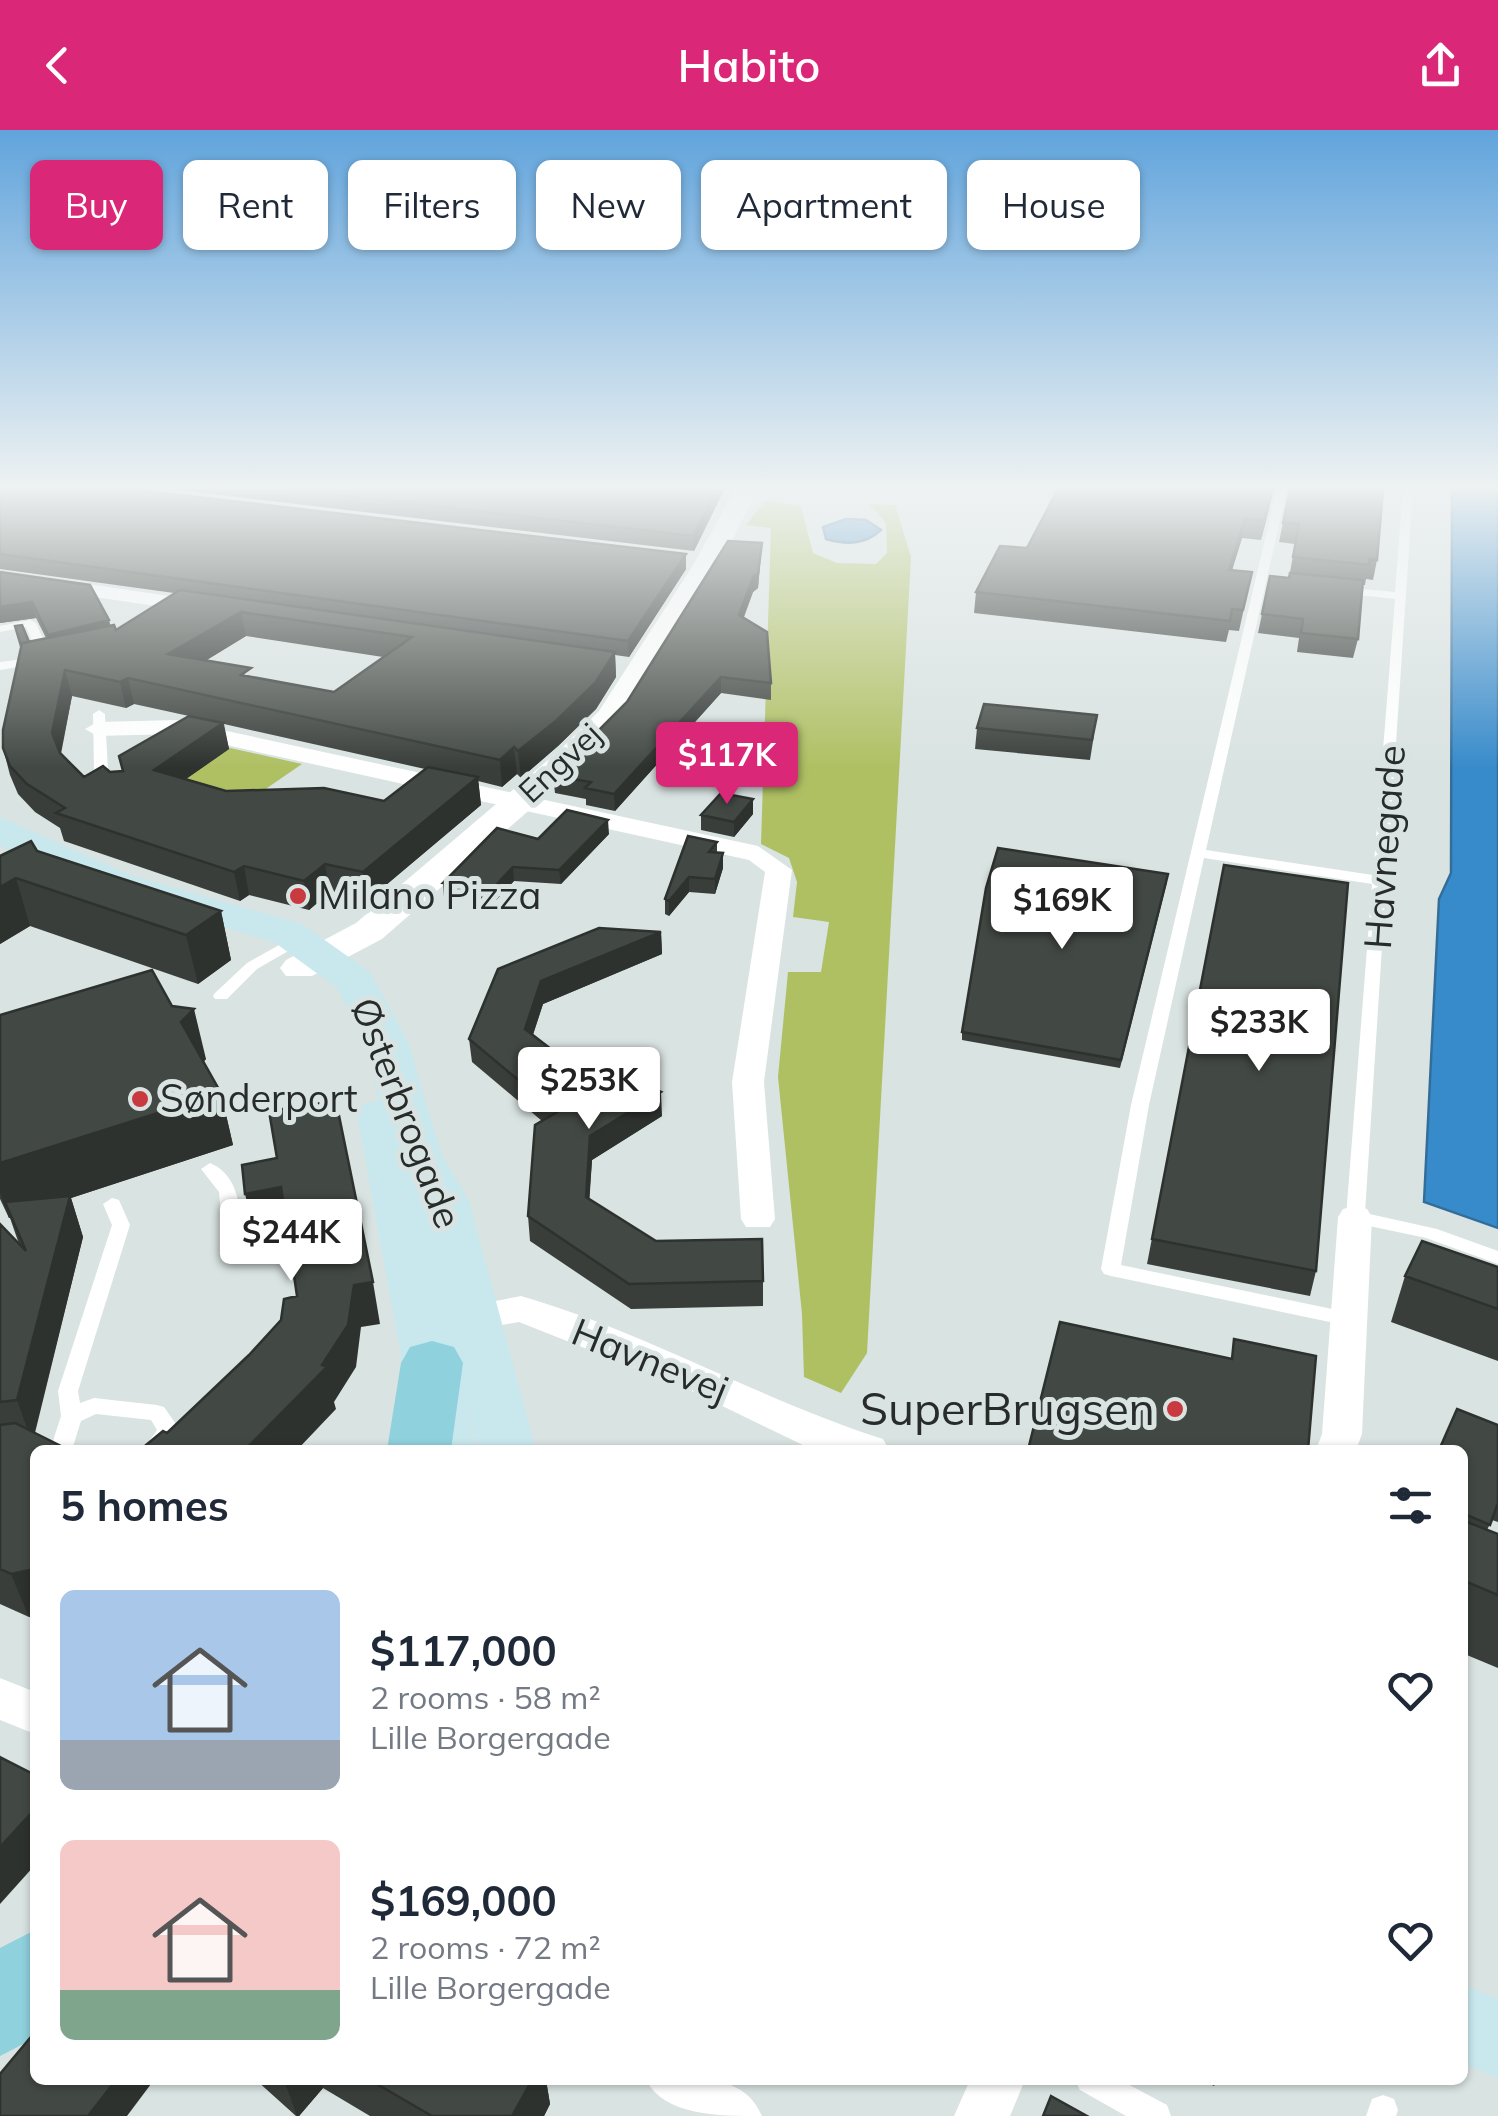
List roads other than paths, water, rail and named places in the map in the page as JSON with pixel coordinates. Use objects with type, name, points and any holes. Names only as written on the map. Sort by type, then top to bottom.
[{"type":"main road","name":"Østerbrogade","points":[[0,828],[26,845],[298,954],[340,1007],[376,1068],[384,1142],[444,1335],[504,1445]]},
{"type":"main road","name":"Østerbrogade","points":[[0,856],[70,886],[298,954]]},
{"type":"main road","name":"Østerbrogade","points":[[444,1335],[447,1445]]},
{"type":"main road","points":[[419,1445],[444,1335]]},
{"type":"main road","points":[[0,2013],[30,1978]]},
{"type":"main road","points":[[1468,2025],[1498,2039]]},
{"type":"street","points":[[32,582],[224,610]]},
{"type":"street","name":"Engvej","points":[[298,954],[363,936],[519,802],[610,716],[632,669],[687,582]]},
{"type":"street","points":[[98,721],[176,728],[758,854],[778,870],[748,1082],[758,1219]]},
{"type":"street","name":"Havnegade","points":[[1338,1445],[1342,1434],[1355,1217]]},
{"type":"street","name":"Havnevej","points":[[444,1335],[520,1309],[697,1377],[822,1436],[852,1445]]},
{"type":"street","points":[[0,1698],[30,1712]]},
{"type":"street","points":[[681,2085],[734,2116]]},
{"type":"street","points":[[982,2116],[996,2085]]},
{"type":"lane","points":[[1260,582],[1140,1104],[1111,1269],[1350,1319]]},
{"type":"lane","points":[[1266,582],[1278,583]]},
{"type":"lane","name":"Havnegade","points":[[1355,1217],[1403,582]]},
{"type":"lane","points":[[1331,588],[1402,596]]},
{"type":"lane","points":[[0,628],[30,623],[46,660]]},
{"type":"lane","points":[[0,666],[61,656]]},
{"type":"lane","points":[[98,721],[100,772],[122,792]]},
{"type":"lane","points":[[1197,853],[1383,881]]},
{"type":"lane","points":[[221,996],[242,974],[298,954]]},
{"type":"lane","points":[[210,1169],[228,1191],[234,1252]]},
{"type":"lane","points":[[63,1445],[72,1416],[68,1390],[121,1225],[112,1204]]},
{"type":"lane","points":[[1355,1217],[1430,1233],[1498,1258]]},
{"type":"lane","points":[[72,1416],[94,1406],[157,1413],[169,1430],[158,1445]]},
{"type":"lane","points":[[1099,2085],[1156,2116]]},
{"type":"water","points":[[1452,582],[1498,582],[1498,1228],[1424,1202],[1439,899],[1451,873]]},
{"type":"place","name":"Milano Pizza","points":[[298,896]]},
{"type":"place","name":"Sønderport","points":[[140,1099]]},
{"type":"place","name":"SuperBrugsen","points":[[1175,1409]]}]
